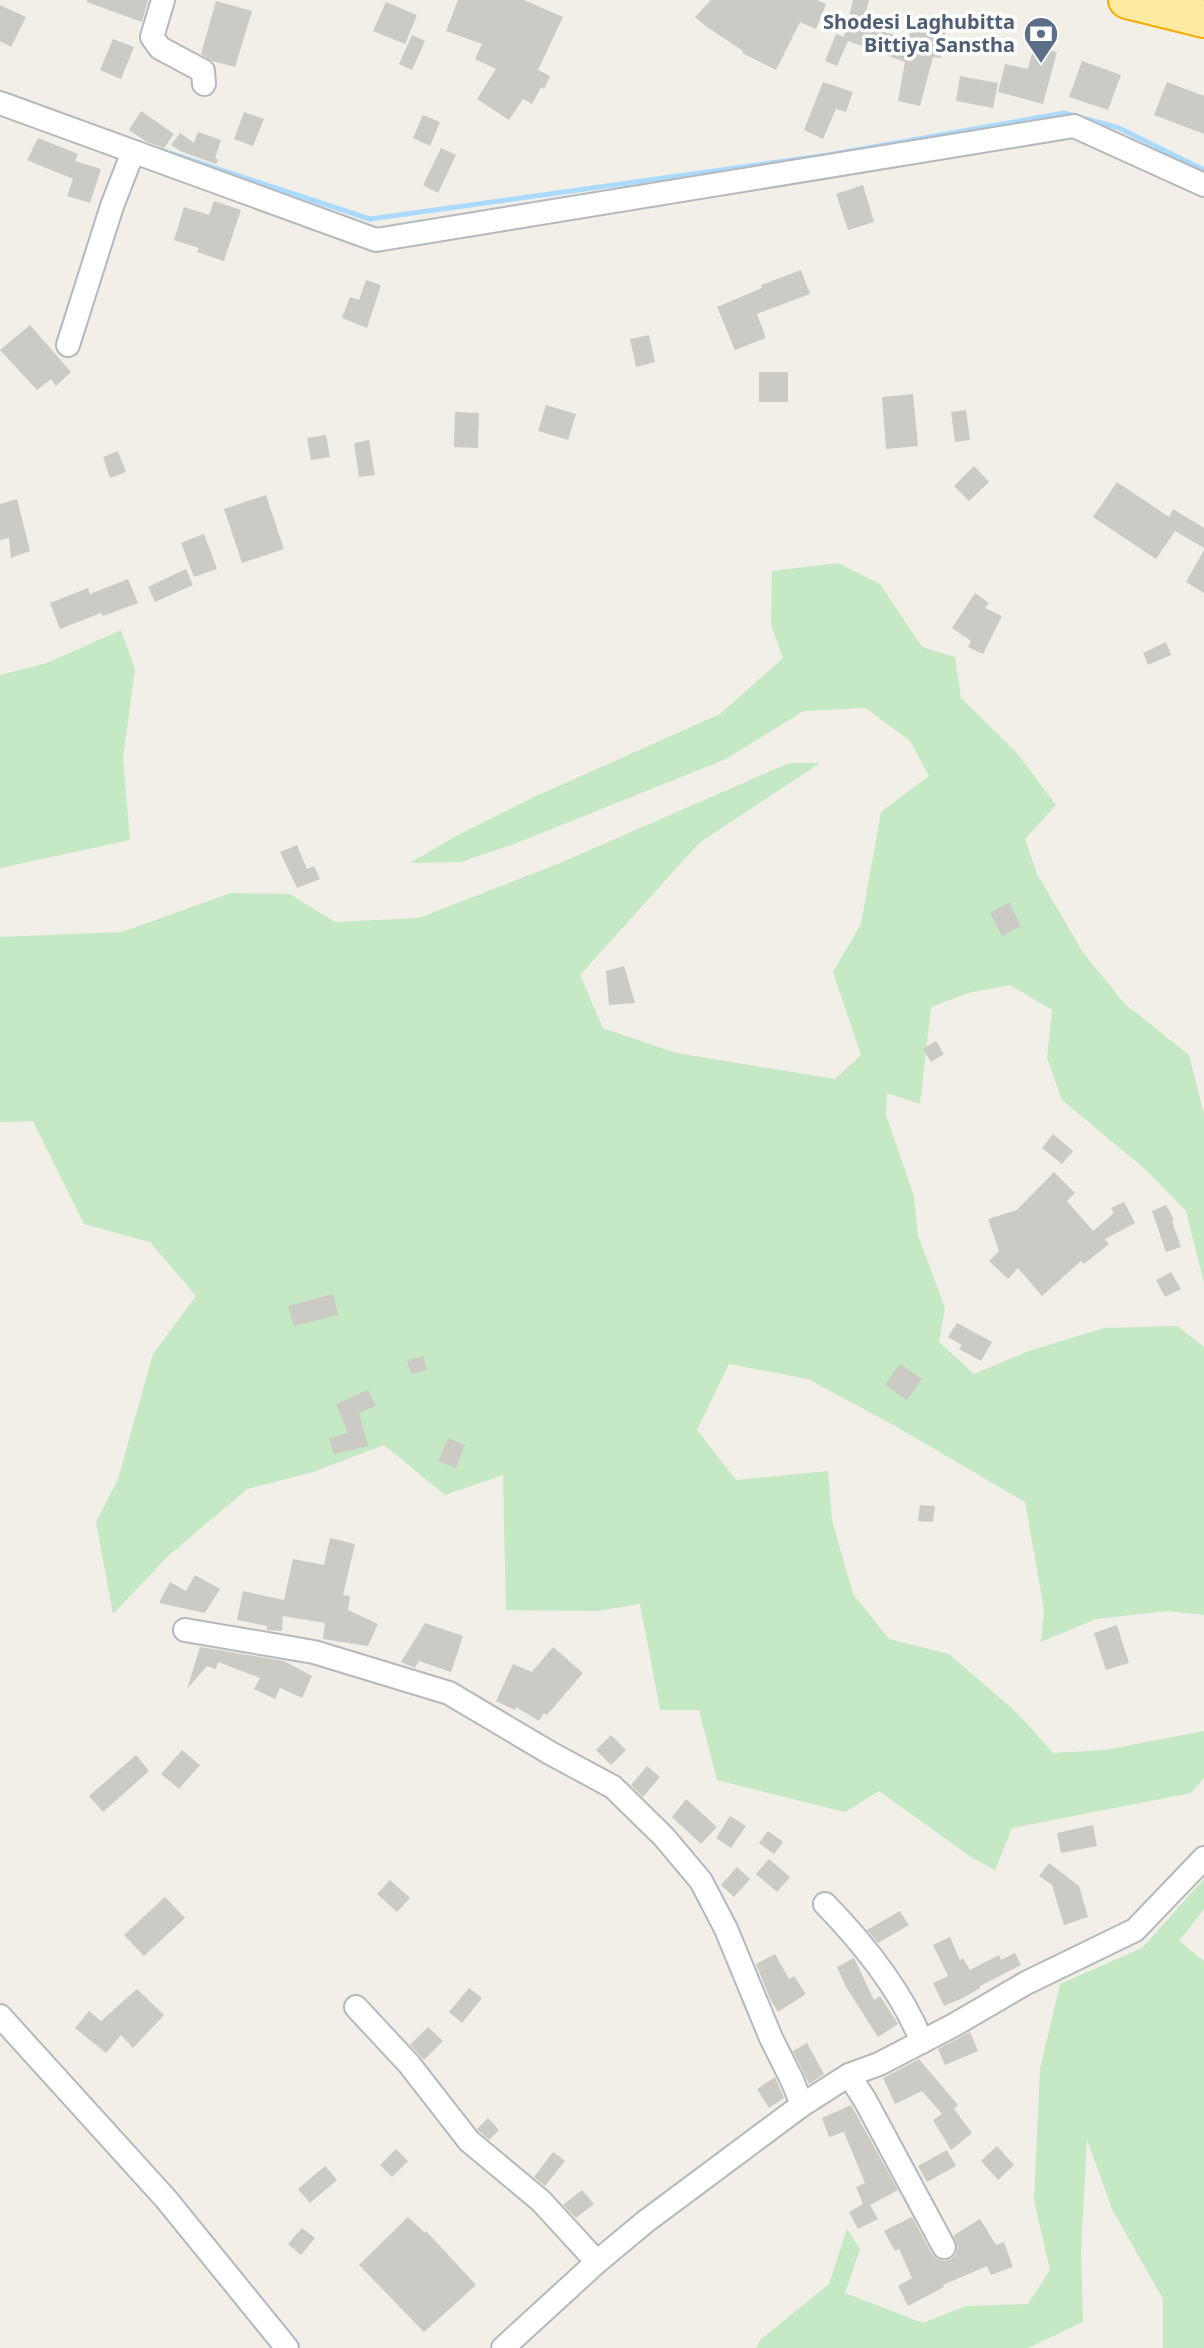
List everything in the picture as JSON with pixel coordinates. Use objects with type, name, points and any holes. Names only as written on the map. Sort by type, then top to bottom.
[{"type":"highway","points":[[1127,0],[1204,19]]},
{"type":"street","points":[[163,0],[152,37],[160,48],[203,71],[204,84]]},
{"type":"street","points":[[0,103],[376,240],[1074,126],[1204,185]]},
{"type":"street","points":[[68,345],[112,206],[133,152]]},
{"type":"street","points":[[185,1630],[314,1652],[449,1693],[613,1787],[664,1837],[701,1881],[726,1929],[802,2105]]},
{"type":"street","points":[[503,2348],[645,2222],[802,2105],[849,2075],[879,2064],[1026,1983],[1135,1930],[1204,1858]]},
{"type":"street","points":[[825,1904],[880,1967],[922,2042]]},
{"type":"street","points":[[356,2007],[409,2064],[469,2141],[541,2201],[597,2262]]},
{"type":"street","points":[[0,2016],[166,2199],[287,2348]]},
{"type":"street","points":[[849,2075],[944,2247]]},
{"type":"green space","points":[[838,563],[880,584],[922,647],[955,657],[961,698],[1016,752],[1056,805],[1025,839],[1037,874],[1084,954],[1125,1004],[1189,1055],[1204,1114],[1204,1283],[1186,1211],[1146,1170],[1062,1100],[1047,1058],[1052,1010],[1010,985],[968,993],[931,1007],[920,1104],[887,1093],[886,1115],[914,1196],[918,1235],[945,1308],[939,1342],[974,1374],[1026,1352],[1104,1328],[1177,1326],[1204,1347],[1204,1615],[1167,1611],[1096,1619],[1041,1642],[1044,1609],[1025,1502],[808,1379],[729,1364],[697,1430],[736,1480],[828,1471],[832,1520],[853,1594],[889,1639],[949,1654],[1017,1713],[1053,1753],[1105,1750],[1204,1731],[1204,1778],[1191,1793],[1012,1828],[995,1870],[971,1857],[879,1791],[845,1812],[717,1780],[699,1710],[660,1710],[640,1604],[597,1611],[506,1610],[503,1475],[445,1495],[384,1445],[313,1472],[247,1489],[167,1557],[113,1614],[96,1522],[118,1479],[153,1354],[196,1296],[150,1242],[84,1224],[33,1121],[0,1122],[0,937],[122,932],[231,893],[290,894],[335,922],[419,918],[560,863],[789,763],[820,763],[699,843],[580,975],[603,1028],[676,1053],[835,1079],[861,1055],[833,972],[861,924],[881,812],[929,776],[910,741],[866,708],[804,711],[726,759],[514,844],[461,862],[410,863],[534,797],[720,714],[783,658],[771,625],[772,571]]},
{"type":"green space","points":[[121,630],[135,669],[123,758],[130,840],[0,868],[0,675],[47,663]]},
{"type":"green space","points":[[1204,1879],[1204,1909],[1179,1941],[1204,1961],[1204,2348],[1163,2348],[1163,2299],[1113,2211],[1087,2140],[1081,2250],[1083,2322],[1028,2348],[756,2348],[760,2340],[829,2284],[847,2229],[860,2249],[845,2293],[923,2323],[966,2306],[1028,2304],[1050,2270],[1034,2200],[1040,2069],[1060,1984],[1142,1948]]},
{"type":"building","points":[[87,0],[148,0],[142,22]]},
{"type":"building","points":[[458,0],[524,0],[563,17],[538,70],[550,76],[544,89],[541,87],[532,104],[523,99],[509,120],[477,99],[496,69],[475,59],[482,44],[446,31]]},
{"type":"building","points":[[711,0],[817,0],[826,4],[816,29],[800,22],[776,70],[742,53],[695,17]]},
{"type":"building","points":[[853,0],[869,0],[863,24],[909,40],[912,23],[946,29],[941,58],[933,57],[920,106],[898,101],[905,62],[848,41],[837,66],[825,61],[836,34],[844,37]]},
{"type":"building","points":[[216,1],[252,11],[235,67],[212,61],[201,54]]},
{"type":"building","points":[[386,2],[417,15],[405,44],[373,31]]},
{"type":"building","points":[[0,5],[26,17],[11,47],[0,41]]},
{"type":"building","points":[[412,35],[425,41],[412,70],[399,64]]},
{"type":"building","points":[[113,39],[134,47],[121,79],[100,70]]},
{"type":"building","points":[[1034,46],[1057,52],[1043,104],[998,92],[1005,64],[1028,69]]},
{"type":"building","points":[[1082,61],[1121,75],[1108,110],[1069,97]]},
{"type":"building","points":[[960,76],[998,83],[993,108],[956,101]]},
{"type":"building","points":[[823,82],[853,92],[846,112],[836,109],[823,139],[804,130]]},
{"type":"building","points":[[1167,82],[1204,96],[1204,134],[1154,115]]},
{"type":"building","points":[[141,111],[174,134],[164,148],[147,142],[129,130]]},
{"type":"building","points":[[244,112],[264,119],[253,146],[234,139]]},
{"type":"building","points":[[423,115],[440,122],[430,146],[413,138]]},
{"type":"building","points":[[198,132],[221,140],[216,164],[171,145],[180,133],[194,143]]},
{"type":"building","points":[[38,138],[78,154],[75,161],[101,169],[90,203],[67,196],[73,179],[27,160]]},
{"type":"building","points":[[441,148],[456,155],[438,193],[423,185]]},
{"type":"building","points":[[863,185],[874,222],[848,230],[836,194]]},
{"type":"building","points":[[214,201],[241,210],[224,261],[174,240],[184,207],[209,215]]},
{"type":"building","points":[[801,270],[810,294],[757,314],[766,338],[735,350],[717,307]]},
{"type":"building","points":[[366,280],[381,285],[367,328],[342,318],[350,297],[359,300]]},
{"type":"building","points":[[30,325],[71,372],[56,386],[51,379],[37,390],[0,350]]},
{"type":"building","points":[[649,335],[655,362],[636,367],[630,339]]},
{"type":"building","points":[[759,372],[788,372],[788,402],[759,402]]},
{"type":"building","points":[[913,394],[918,446],[886,449],[882,397]]},
{"type":"building","points":[[546,405],[576,414],[568,440],[538,431]]},
{"type":"building","points":[[966,410],[970,440],[955,442],[951,412]]},
{"type":"building","points":[[455,412],[479,413],[478,448],[454,447]]},
{"type":"building","points":[[326,435],[330,457],[311,460],[307,438]]},
{"type":"building","points":[[369,440],[375,475],[359,477],[354,443]]},
{"type":"building","points":[[118,451],[126,472],[110,478],[103,457]]},
{"type":"building","points":[[974,466],[989,482],[969,501],[954,486]]},
{"type":"building","points":[[1117,482],[1169,517],[1173,509],[1204,528],[1204,548],[1175,531],[1156,559],[1093,517]]},
{"type":"building","points":[[266,495],[284,549],[242,563],[224,509]]},
{"type":"building","points":[[17,499],[30,551],[11,558],[9,538],[0,540],[0,504]]},
{"type":"building","points":[[204,534],[217,569],[194,577],[181,543]]},
{"type":"building","points":[[1204,550],[1204,593],[1186,582]]},
{"type":"building","points":[[186,569],[193,585],[155,602],[148,587]]},
{"type":"building","points":[[128,579],[138,603],[60,629],[50,603],[88,588],[90,594]]},
{"type":"building","points":[[975,593],[989,603],[985,608],[1002,616],[983,654],[968,647],[971,641],[952,628]]},
{"type":"building","points":[[1166,642],[1171,655],[1148,665],[1143,653]]},
{"type":"building","points":[[297,845],[307,869],[314,866],[320,879],[297,888],[280,852]]},
{"type":"building","points":[[1009,902],[1021,926],[1002,936],[990,913]]},
{"type":"building","points":[[624,966],[635,1003],[609,1005],[606,971]]},
{"type":"building","points":[[936,1041],[944,1054],[931,1062],[923,1049]]},
{"type":"building","points":[[1053,1134],[1073,1151],[1062,1164],[1042,1148]]},
{"type":"building","points":[[1054,1172],[1075,1193],[1067,1201],[1093,1231],[1114,1213],[1111,1208],[1124,1202],[1135,1223],[1105,1239],[1109,1244],[1084,1264],[1081,1261],[1042,1296],[1018,1268],[1008,1279],[989,1261],[999,1251],[988,1219],[1017,1210]]},
{"type":"building","points":[[1166,1205],[1174,1220],[1181,1247],[1166,1252],[1152,1211]]},
{"type":"building","points":[[1171,1272],[1181,1289],[1165,1297],[1156,1280]]},
{"type":"building","points":[[333,1294],[338,1315],[294,1326],[288,1306]]},
{"type":"building","points":[[957,1323],[992,1342],[981,1361],[959,1349],[962,1345],[948,1337]]},
{"type":"building","points":[[423,1356],[427,1370],[411,1374],[407,1360]]},
{"type":"building","points":[[900,1364],[922,1379],[907,1400],[885,1385]]},
{"type":"building","points":[[368,1390],[376,1406],[359,1413],[368,1446],[334,1454],[329,1438],[348,1433],[336,1404]]},
{"type":"building","points":[[448,1438],[465,1445],[456,1468],[438,1461]]},
{"type":"building","points":[[920,1505],[935,1506],[933,1522],[918,1521]]},
{"type":"building","points":[[330,1538],[355,1544],[343,1595],[350,1596],[348,1610],[378,1624],[368,1646],[323,1639],[325,1623],[283,1616],[282,1631],[267,1630],[267,1626],[237,1620],[243,1591],[284,1600],[293,1559],[324,1565]]},
{"type":"building","points":[[195,1575],[220,1589],[205,1613],[159,1603],[170,1582],[186,1591]]},
{"type":"building","points":[[425,1623],[463,1636],[451,1672],[419,1661],[415,1668],[401,1662]]},
{"type":"building","points":[[1117,1625],[1129,1663],[1106,1670],[1094,1633]]},
{"type":"building","points":[[200,1647],[284,1661],[312,1676],[302,1698],[280,1688],[275,1699],[254,1689],[260,1678],[218,1662],[216,1669],[207,1666],[187,1689]]},
{"type":"building","points":[[553,1647],[583,1673],[547,1715],[544,1713],[539,1721],[516,1707],[515,1710],[496,1701],[513,1664],[532,1672]]},
{"type":"building","points":[[611,1735],[626,1750],[611,1765],[596,1750]]},
{"type":"building","points":[[182,1750],[200,1765],[179,1789],[161,1774]]},
{"type":"building","points":[[136,1755],[149,1771],[103,1812],[89,1796]]},
{"type":"building","points":[[647,1766],[660,1777],[643,1797],[631,1785]]},
{"type":"building","points":[[686,1799],[717,1827],[701,1844],[672,1817]]},
{"type":"building","points":[[730,1816],[746,1826],[731,1848],[716,1838]]},
{"type":"building","points":[[1093,1825],[1097,1846],[1061,1853],[1057,1833]]},
{"type":"building","points":[[768,1831],[783,1842],[774,1854],[759,1843]]},
{"type":"building","points":[[769,1859],[790,1877],[777,1892],[756,1874]]},
{"type":"building","points":[[1049,1863],[1079,1886],[1088,1917],[1064,1925],[1052,1885],[1039,1876]]},
{"type":"building","points":[[737,1867],[750,1879],[734,1897],[721,1885]]},
{"type":"building","points":[[390,1880],[410,1898],[397,1912],[377,1894]]},
{"type":"building","points":[[165,1897],[185,1918],[144,1956],[124,1935]]},
{"type":"building","points":[[900,1911],[909,1925],[878,1943],[867,1930]]},
{"type":"building","points":[[950,1937],[960,1960],[963,1958],[970,1970],[999,1955],[1001,1960],[1015,1953],[1021,1965],[944,2006],[933,1983],[948,1976],[933,1945]]},
{"type":"building","points":[[775,1954],[789,1979],[794,1976],[806,1994],[778,2012],[756,1964]]},
{"type":"building","points":[[854,1958],[874,2000],[880,1996],[898,2024],[878,2037],[837,1967]]},
{"type":"building","points":[[469,1988],[482,1998],[462,2023],[449,2012]]},
{"type":"building","points":[[137,1989],[164,2015],[133,2048],[121,2035],[106,2053],[75,2028],[89,2011],[101,2021]]},
{"type":"building","points":[[428,2027],[443,2041],[424,2060],[410,2045]]},
{"type":"building","points":[[970,2032],[978,2051],[945,2065],[938,2049]]},
{"type":"building","points":[[807,2043],[824,2074],[809,2084],[793,2051]]},
{"type":"building","points":[[919,2059],[958,2105],[954,2109],[972,2133],[951,2150],[933,2120],[942,2114],[922,2091],[895,2104],[883,2078]]},
{"type":"building","points":[[775,2077],[784,2098],[769,2108],[757,2089]]},
{"type":"building","points":[[851,2105],[898,2190],[870,2205],[878,2219],[858,2229],[849,2212],[863,2204],[856,2187],[865,2183],[844,2132],[829,2137],[822,2118]]},
{"type":"building","points":[[488,2118],[499,2130],[489,2140],[477,2129]]},
{"type":"building","points":[[997,2146],[1014,2165],[998,2180],[981,2161]]},
{"type":"building","points":[[396,2149],[408,2161],[392,2177],[380,2165]]},
{"type":"building","points":[[947,2150],[956,2166],[927,2182],[918,2166]]},
{"type":"building","points":[[553,2152],[565,2161],[545,2186],[534,2177]]},
{"type":"building","points":[[325,2166],[337,2180],[310,2203],[298,2189]]},
{"type":"building","points":[[582,2190],[594,2204],[576,2218],[563,2205]]},
{"type":"building","points":[[408,2217],[426,2231],[476,2285],[424,2332],[359,2265]]},
{"type":"building","points":[[912,2217],[932,2254],[944,2261],[956,2254],[958,2247],[954,2235],[980,2219],[996,2245],[1004,2242],[1013,2267],[991,2275],[987,2266],[943,2285],[908,2306],[898,2286],[912,2278],[899,2249],[895,2251],[884,2231]]},
{"type":"building","points":[[302,2228],[315,2238],[301,2255],[288,2244]]},
{"type":"waterway","points":[[160,150],[370,219],[828,155],[1064,113],[1119,128],[1204,170]]},
{"type":"place","name":"Shodesi Laghubitta Bittiya Sanstha","points":[[1041,65]]}]
